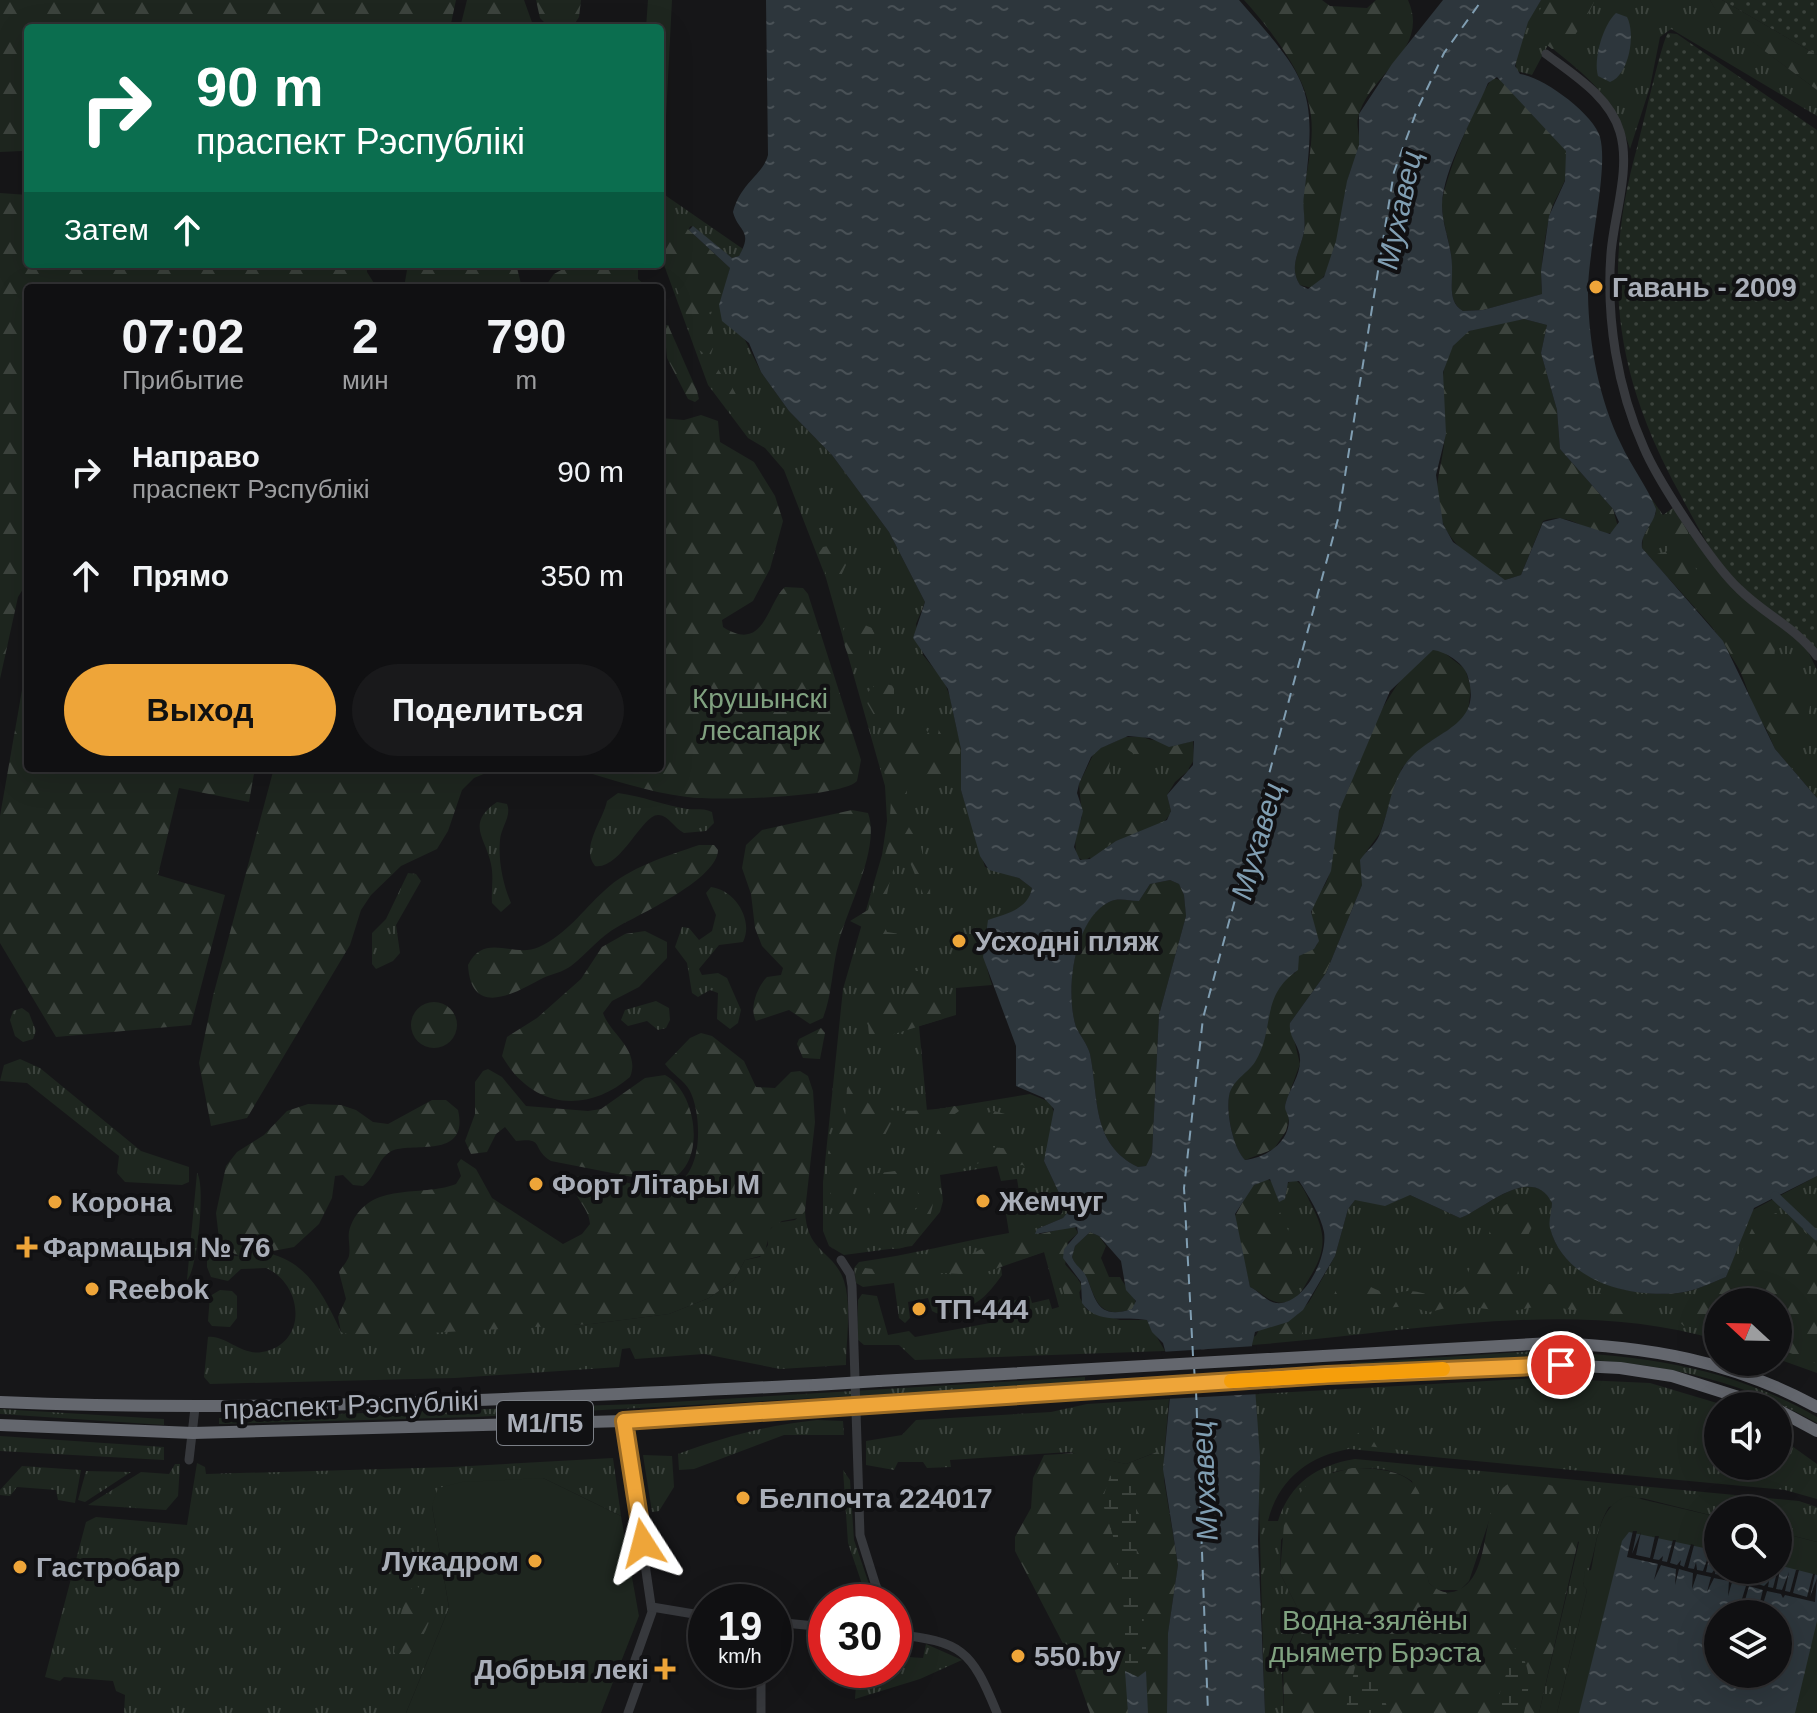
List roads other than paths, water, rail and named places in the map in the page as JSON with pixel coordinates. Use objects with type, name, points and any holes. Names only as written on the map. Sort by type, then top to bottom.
[{"type":"highway","name":"праспект Рэспублікі","points":[[0,1402],[195,1408],[446,1404],[1551,1343],[1646,1348],[1725,1367],[1790,1392],[1817,1407]]},
{"type":"highway","name":"праспект Рэспублікі","points":[[0,1425],[193,1433],[624,1421],[1086,1390],[1547,1365],[1620,1368],[1672,1376],[1723,1392]]},
{"type":"highway","points":[[1792,1418],[1817,1431]]},
{"type":"street","points":[[1546,54],[1599,97],[1621,133],[1622,168],[1611,253],[1612,316],[1626,401],[1644,450],[1726,575],[1749,599],[1794,630],[1817,656]]},
{"type":"street","points":[[841,1260],[850,1274],[852,1286],[860,1535],[875,1584]]},
{"type":"street","points":[[189,1460],[195,1408]]},
{"type":"street","points":[[624,1421],[652,1607],[635,1660],[639,1682],[628,1713]]},
{"type":"street","points":[[652,1607],[688,1613]]},
{"type":"street","points":[[912,1637],[937,1640],[967,1655],[997,1713]]},
{"type":"street","points":[[761,1688],[761,1713]]},
{"type":"water","name":"Мухавец","points":[[766,0],[1239,0],[1294,69],[1308,107],[1310,131],[1304,232],[1295,272],[1300,285],[1308,289],[1324,277],[1336,241],[1347,181],[1359,145],[1359,114],[1392,64],[1443,0],[1541,0],[1528,22],[1515,66],[1520,74],[1541,81],[1578,107],[1600,137],[1602,170],[1588,295],[1590,333],[1601,390],[1613,427],[1656,509],[1643,538],[1642,548],[1723,641],[1775,749],[1817,798],[1817,1176],[1754,1208],[1726,1277],[1691,1290],[1659,1294],[1640,1293],[1601,1283],[1569,1262],[1558,1247],[1550,1225],[1552,1203],[1543,1191],[1532,1187],[1506,1193],[1460,1218],[1410,1195],[1385,1206],[1355,1200],[1348,1209],[1335,1256],[1303,1310],[1288,1322],[1255,1332],[1252,1345],[1260,1457],[1258,1540],[1265,1713],[1167,1713],[1168,1633],[1178,1565],[1163,1469],[1172,1376],[1163,1343],[1152,1332],[1147,1320],[1103,1317],[1088,1310],[1082,1303],[1081,1282],[1063,1258],[1064,1249],[1078,1233],[1077,1227],[1035,1234],[1037,1229],[1063,1218],[1068,1212],[1044,1161],[1054,1109],[1044,1098],[1016,1086],[1016,1046],[983,957],[988,920],[1021,906],[1032,888],[1019,878],[989,870],[980,856],[961,790],[961,749],[948,689],[913,638],[925,602],[889,532],[832,455],[789,411],[761,372],[749,343],[722,321],[719,305],[730,268],[689,230],[693,226],[732,258],[739,256],[745,236],[733,212],[741,193],[762,168],[768,155]],"holes":[[[1497,77],[1566,151],[1565,181],[1549,216],[1541,271],[1542,294],[1483,310],[1463,311],[1453,297],[1452,258],[1442,205],[1453,160],[1488,83]],[[1524,319],[1547,325],[1541,353],[1557,410],[1560,449],[1613,509],[1619,522],[1610,534],[1560,518],[1543,522],[1521,575],[1505,580],[1453,542],[1443,524],[1436,475],[1446,434],[1443,372],[1453,346],[1469,331]],[[1433,650],[1448,655],[1467,674],[1471,693],[1469,707],[1452,727],[1415,754],[1399,774],[1379,836],[1360,860],[1362,885],[1326,973],[1290,1023],[1300,1065],[1285,1105],[1289,1120],[1285,1136],[1268,1153],[1245,1160],[1231,1130],[1229,1096],[1233,1086],[1255,1062],[1278,991],[1298,970],[1299,956],[1314,949],[1319,941],[1311,912],[1331,871],[1339,811],[1390,691]],[[1128,736],[1150,738],[1169,747],[1194,741],[1193,765],[1167,795],[1171,811],[1167,820],[1116,841],[1090,859],[1080,860],[1074,847],[1083,811],[1077,793],[1091,757],[1101,748]],[[1170,880],[1179,884],[1184,895],[1186,916],[1159,1015],[1152,1154],[1146,1166],[1138,1167],[1112,1146],[1105,1133],[1090,1054],[1076,1027],[1071,996],[1075,958],[1087,924],[1109,902],[1120,899],[1139,901],[1150,884]],[[1270,1179],[1279,1202],[1285,1199],[1288,1182],[1299,1181],[1320,1219],[1324,1242],[1312,1278],[1296,1297],[1276,1303],[1250,1287],[1235,1214],[1254,1185]],[[1090,1232],[1099,1236],[1121,1261],[1126,1290],[1136,1301],[1132,1309],[1112,1312],[1100,1306],[1072,1257],[1075,1246]]]},
{"type":"water","points":[[1616,13],[1627,17],[1631,43],[1622,71],[1610,82],[1598,76],[1597,61],[1603,34]]},
{"type":"water","points":[[1629,1532],[1704,1548],[1704,1584],[1792,1584],[1792,1569],[1817,1575],[1817,1621],[1795,1713],[1579,1713],[1622,1541]]},
{"type":"water","points":[[1125,1671],[1138,1677],[1146,1671],[1148,1713],[1128,1713]]},
{"type":"waterway","points":[[1775,1196],[1817,1236]]},
{"type":"place","name":"Гавань - 2009","points":[[1596,287]]},
{"type":"place","name":"Усходні пляж","points":[[959,941]]},
{"type":"place","name":"Форт Літары М","points":[[536,1184]]},
{"type":"place","name":"Жемчуг","points":[[983,1201]]},
{"type":"place","name":"Корона","points":[[55,1202]]},
{"type":"place","name":"Фармацыя № 76","points":[[27,1247]]},
{"type":"place","name":"Reebok","points":[[92,1289]]},
{"type":"place","name":"ТП-444","points":[[919,1309]]},
{"type":"place","name":"Белпочта 224017","points":[[743,1498]]},
{"type":"place","name":"Лукадром","points":[[535,1561]]},
{"type":"place","name":"Гастробар","points":[[20,1567]]},
{"type":"place","name":"550.by","points":[[1018,1656]]},
{"type":"place","name":"Добрыя лекі","points":[[665,1669]]},
{"type":"park label","name":"Крушынскі лесапарк","points":[[760,714]]},
{"type":"park label","name":"Водна-зялёны дыяметр Брэста","points":[[1375,1636]]}]
